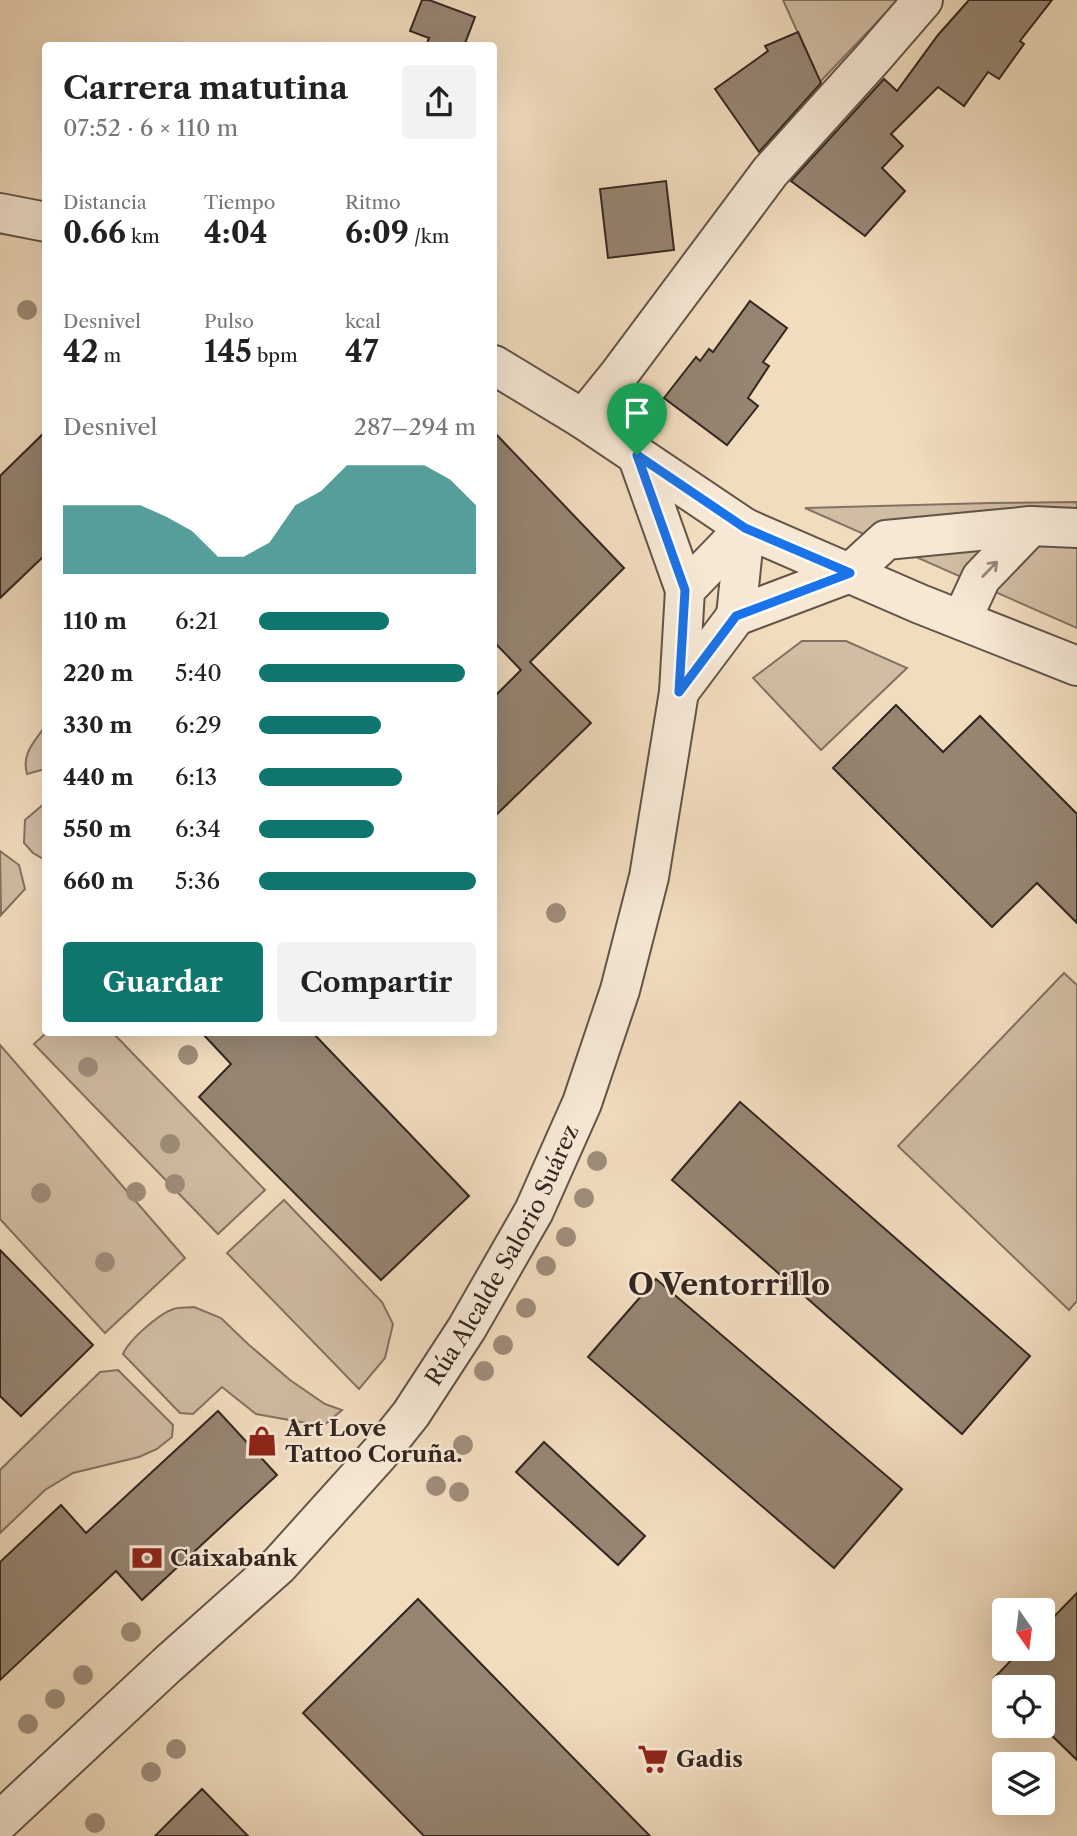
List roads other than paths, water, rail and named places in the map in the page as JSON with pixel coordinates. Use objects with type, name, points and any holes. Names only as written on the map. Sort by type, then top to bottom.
[{"type":"street","points":[[583,419],[770,172],[923,0]]},
{"type":"street","points":[[0,213],[42,221]]},
{"type":"street","points":[[497,367],[583,419],[745,528],[920,604],[1077,666]]},
{"type":"street","name":"Rúa Alcalde Salorio Suárez","points":[[0,1821],[166,1665],[279,1565],[399,1430],[467,1328],[534,1211],[582,1103],[620,990],[649,877],[679,692],[685,590],[637,455]]},
{"type":"street","points":[[745,528],[736,616],[850,573],[886,540],[1031,526],[1077,528]]},
{"type":"street","points":[[962,619],[981,578],[1031,526]]},
{"type":"street","points":[[685,590],[745,528]]},
{"type":"street","name":"Rúa Alcalde Salorio Suárez","points":[[679,692],[736,616]]},
{"type":"place","name":"Art Love Tattoo Coruña.","points":[[262,1441]]},
{"type":"place","name":"Caixabank","points":[[147,1558]]},
{"type":"place","name":"Gadis","points":[[653,1759]]},
{"type":"district","name":"O Ventorrillo","points":[[729,1284]]}]
